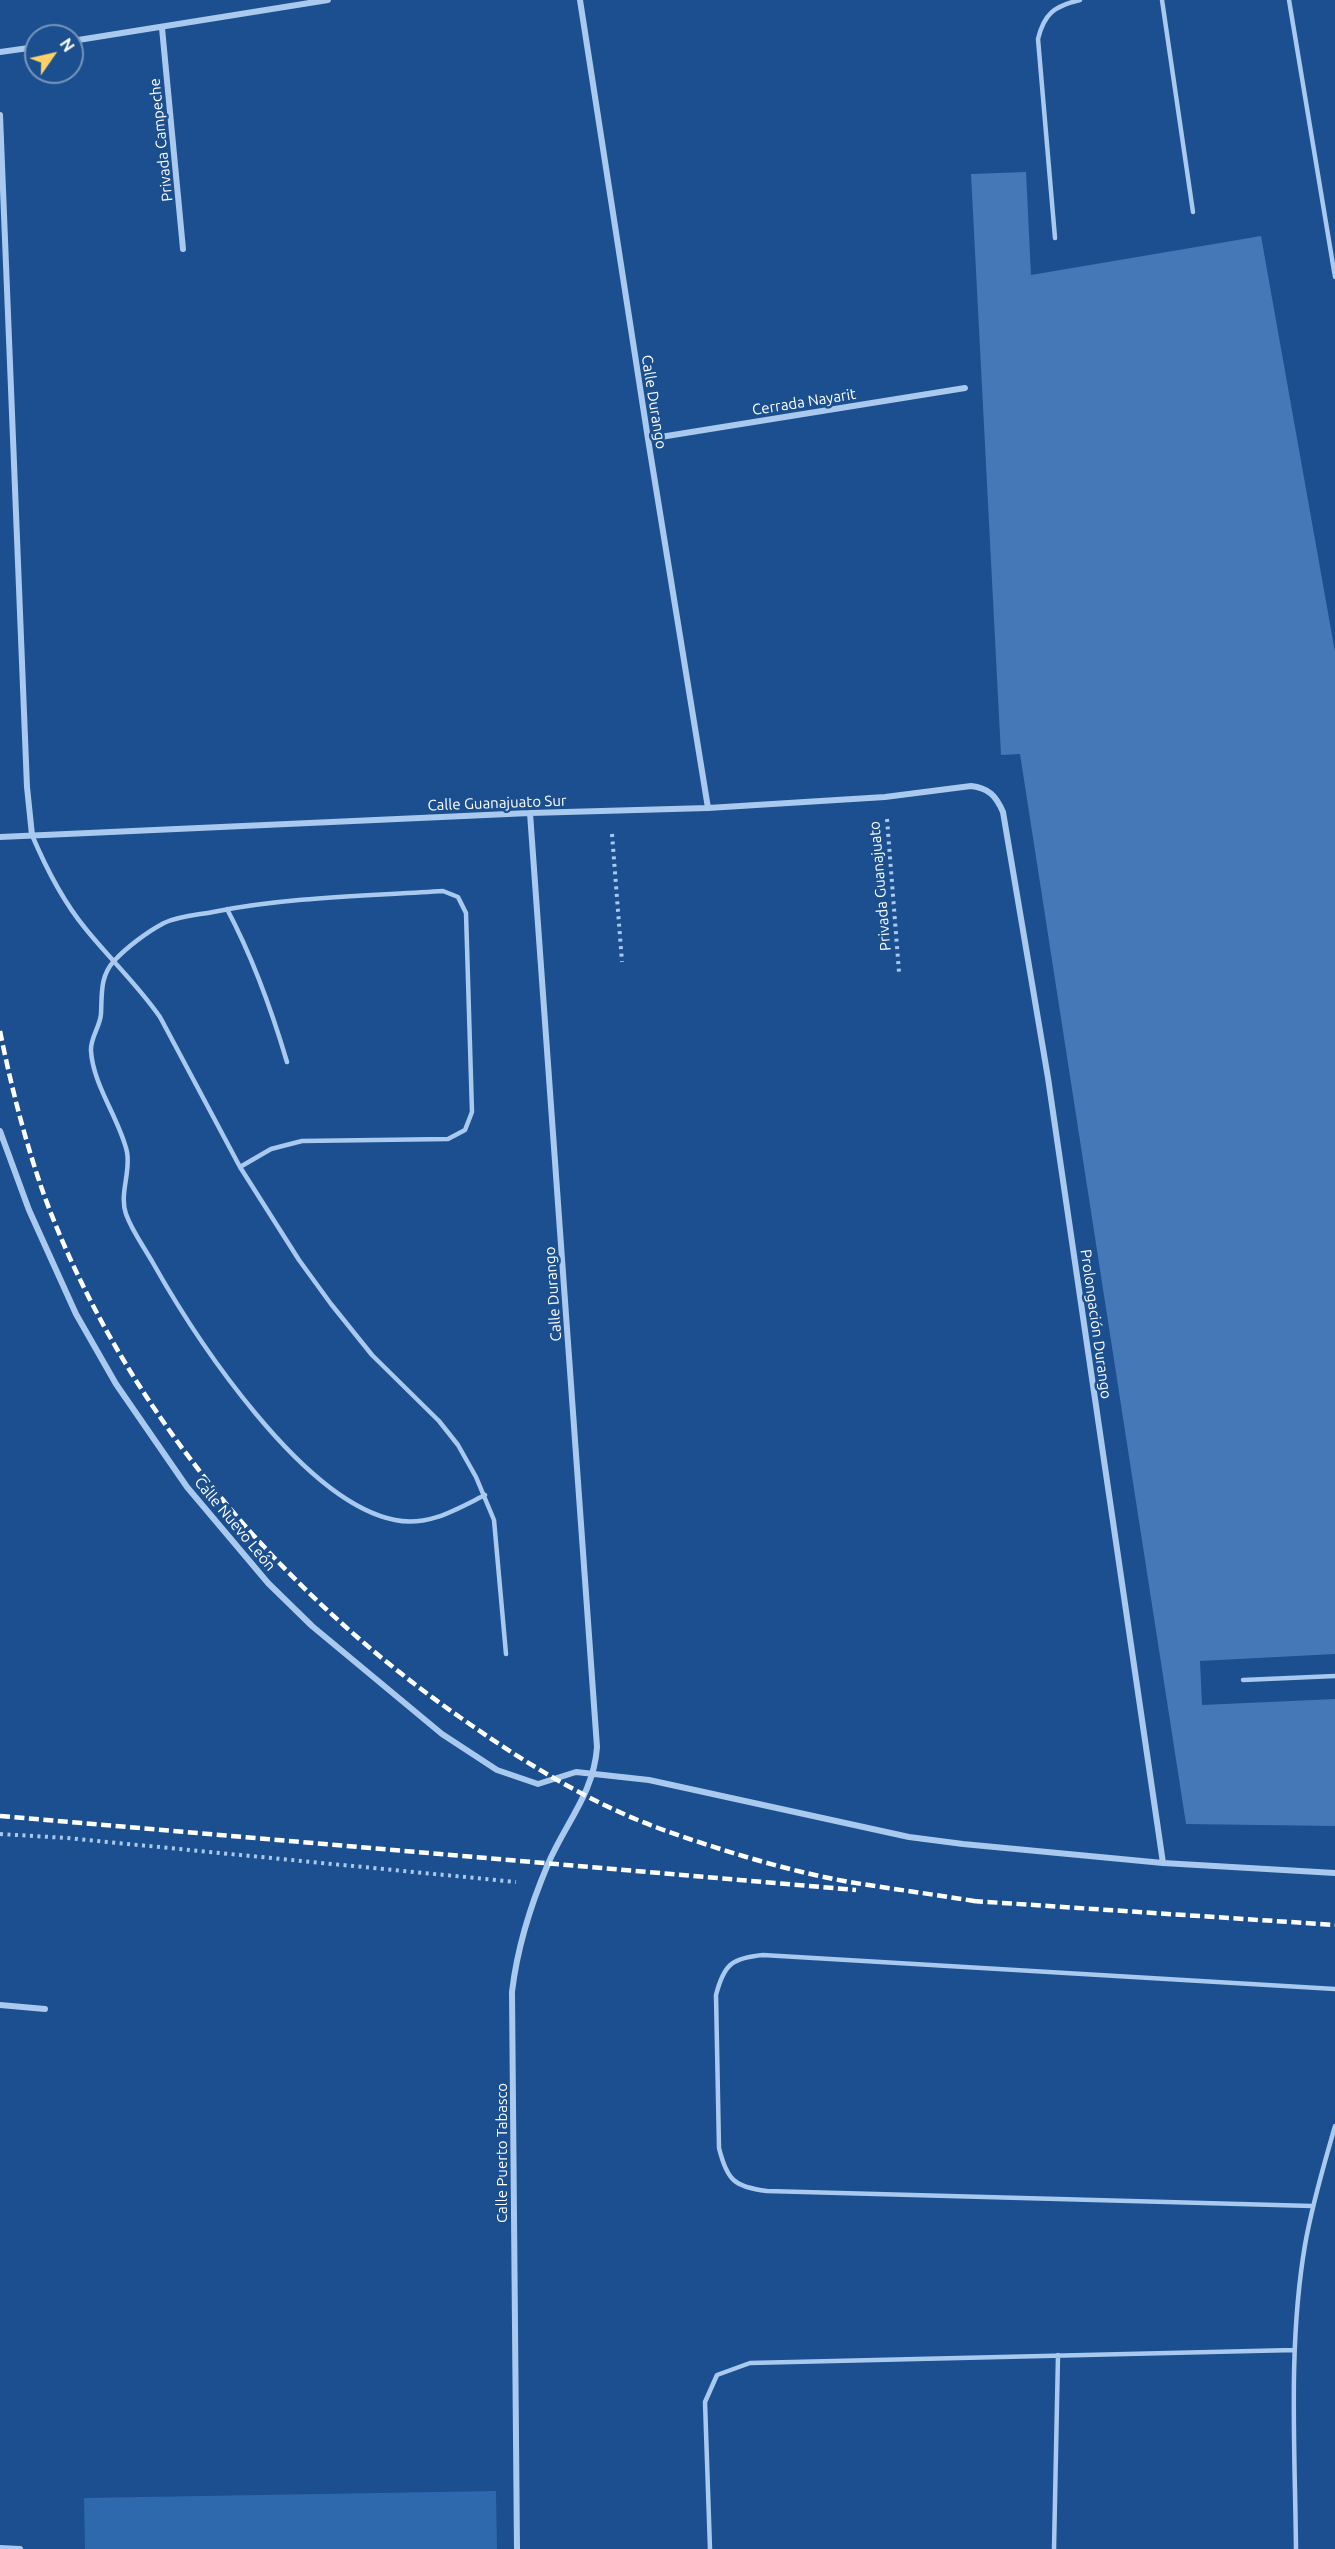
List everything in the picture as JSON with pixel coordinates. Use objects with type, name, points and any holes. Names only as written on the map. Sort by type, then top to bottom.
[{"type":"street","points":[[84,39],[328,0]]},
{"type":"street","name":"Calle Durango","points":[[580,0],[708,808]]},
{"type":"street","name":"Privada Campeche","points":[[162,28],[183,249]]},
{"type":"street","points":[[0,52],[24,49]]},
{"type":"street","points":[[0,115],[26,763],[32,836]]},
{"type":"street","name":"Cerrada Nayarit","points":[[648,440],[965,388]]},
{"type":"street","name":"Calle Guanajuato Sur","points":[[0,837],[530,813],[708,808],[885,797],[971,786],[983,787],[992,793]]},
{"type":"street","name":"Prolongación Durango","points":[[992,793],[1003,812],[1048,1078],[1163,1863]]},
{"type":"street","name":"Calle Durango","points":[[530,813],[597,1747],[594,1773]]},
{"type":"street","name":"Calle Nuevo León","points":[[0,1131],[50,1259],[76,1314],[116,1384],[187,1487],[268,1583],[312,1626],[442,1734],[497,1770],[538,1784],[576,1772],[695,1789],[909,1837],[1163,1863],[1335,1873]]},
{"type":"street","name":"Calle Puerto Tabasco","points":[[517,2549],[512,1992],[520,1948],[548,1863],[586,1795],[594,1773]]},
{"type":"street","points":[[0,2005],[45,2009]]},
{"type":"street","points":[[0,2548],[20,2549]]},
{"type":"lane","points":[[1055,238],[1038,39],[1042,22],[1050,12],[1061,5],[1080,0]]},
{"type":"lane","points":[[1162,0],[1192,212]]},
{"type":"lane","points":[[1289,0],[1335,277]]},
{"type":"lane","points":[[32,836],[60,892],[85,928],[144,994],[160,1017],[240,1167],[286,1240],[331,1304],[372,1355],[440,1421],[458,1445],[485,1495],[494,1520],[506,1654]]},
{"type":"lane","points":[[240,1167],[271,1149],[302,1141],[448,1139],[465,1130],[472,1112],[466,912],[458,897],[443,891],[272,903],[227,909],[176,919],[163,924],[114,960],[103,979],[101,1020],[91,1051],[106,1100],[128,1154],[124,1210],[167,1288],[244,1402],[302,1463],[358,1507],[394,1520],[417,1522],[444,1515],[485,1495]]},
{"type":"lane","points":[[227,909],[249,950],[264,988],[287,1062]]},
{"type":"lane","points":[[1243,1680],[1335,1676]]},
{"type":"lane","points":[[1312,2206],[746,2189],[732,2181],[723,2166],[719,2148],[716,1995],[721,1976],[730,1964],[743,1957],[763,1955],[1335,1989]]},
{"type":"lane","points":[[1296,2549],[1294,2350],[1305,2247],[1312,2206],[1335,2126]]},
{"type":"lane","points":[[710,2549],[705,2402],[717,2375],[750,2363],[1294,2350]]},
{"type":"lane","points":[[1054,2549],[1058,2355]]},
{"type":"path","name":"Privada Guanajuato","points":[[885,797],[899,972]]},
{"type":"path","points":[[610,812],[622,962]]},
{"type":"path","points":[[0,1834],[67,1838],[540,1885]]},
{"type":"shaded area","points":[[496,2491],[497,2549],[85,2549],[84,2498]]},
{"type":"building","points":[[1026,172],[1031,275],[1261,236],[1335,652],[1335,1654],[1200,1661],[1202,1705],[1335,1699],[1335,1826],[1186,1824],[1020,754],[1001,755],[971,174]]},
{"type":"railway","points":[[0,1031],[19,1113],[44,1195],[77,1273],[116,1348],[162,1419],[213,1488],[269,1552],[329,1612],[393,1667],[484,1734],[556,1779],[632,1818],[705,1844],[800,1872],[849,1882],[981,1902]]},
{"type":"railway","points":[[0,1816],[856,1890]]},
{"type":"railway","points":[[973,1901],[1335,1925]]}]
